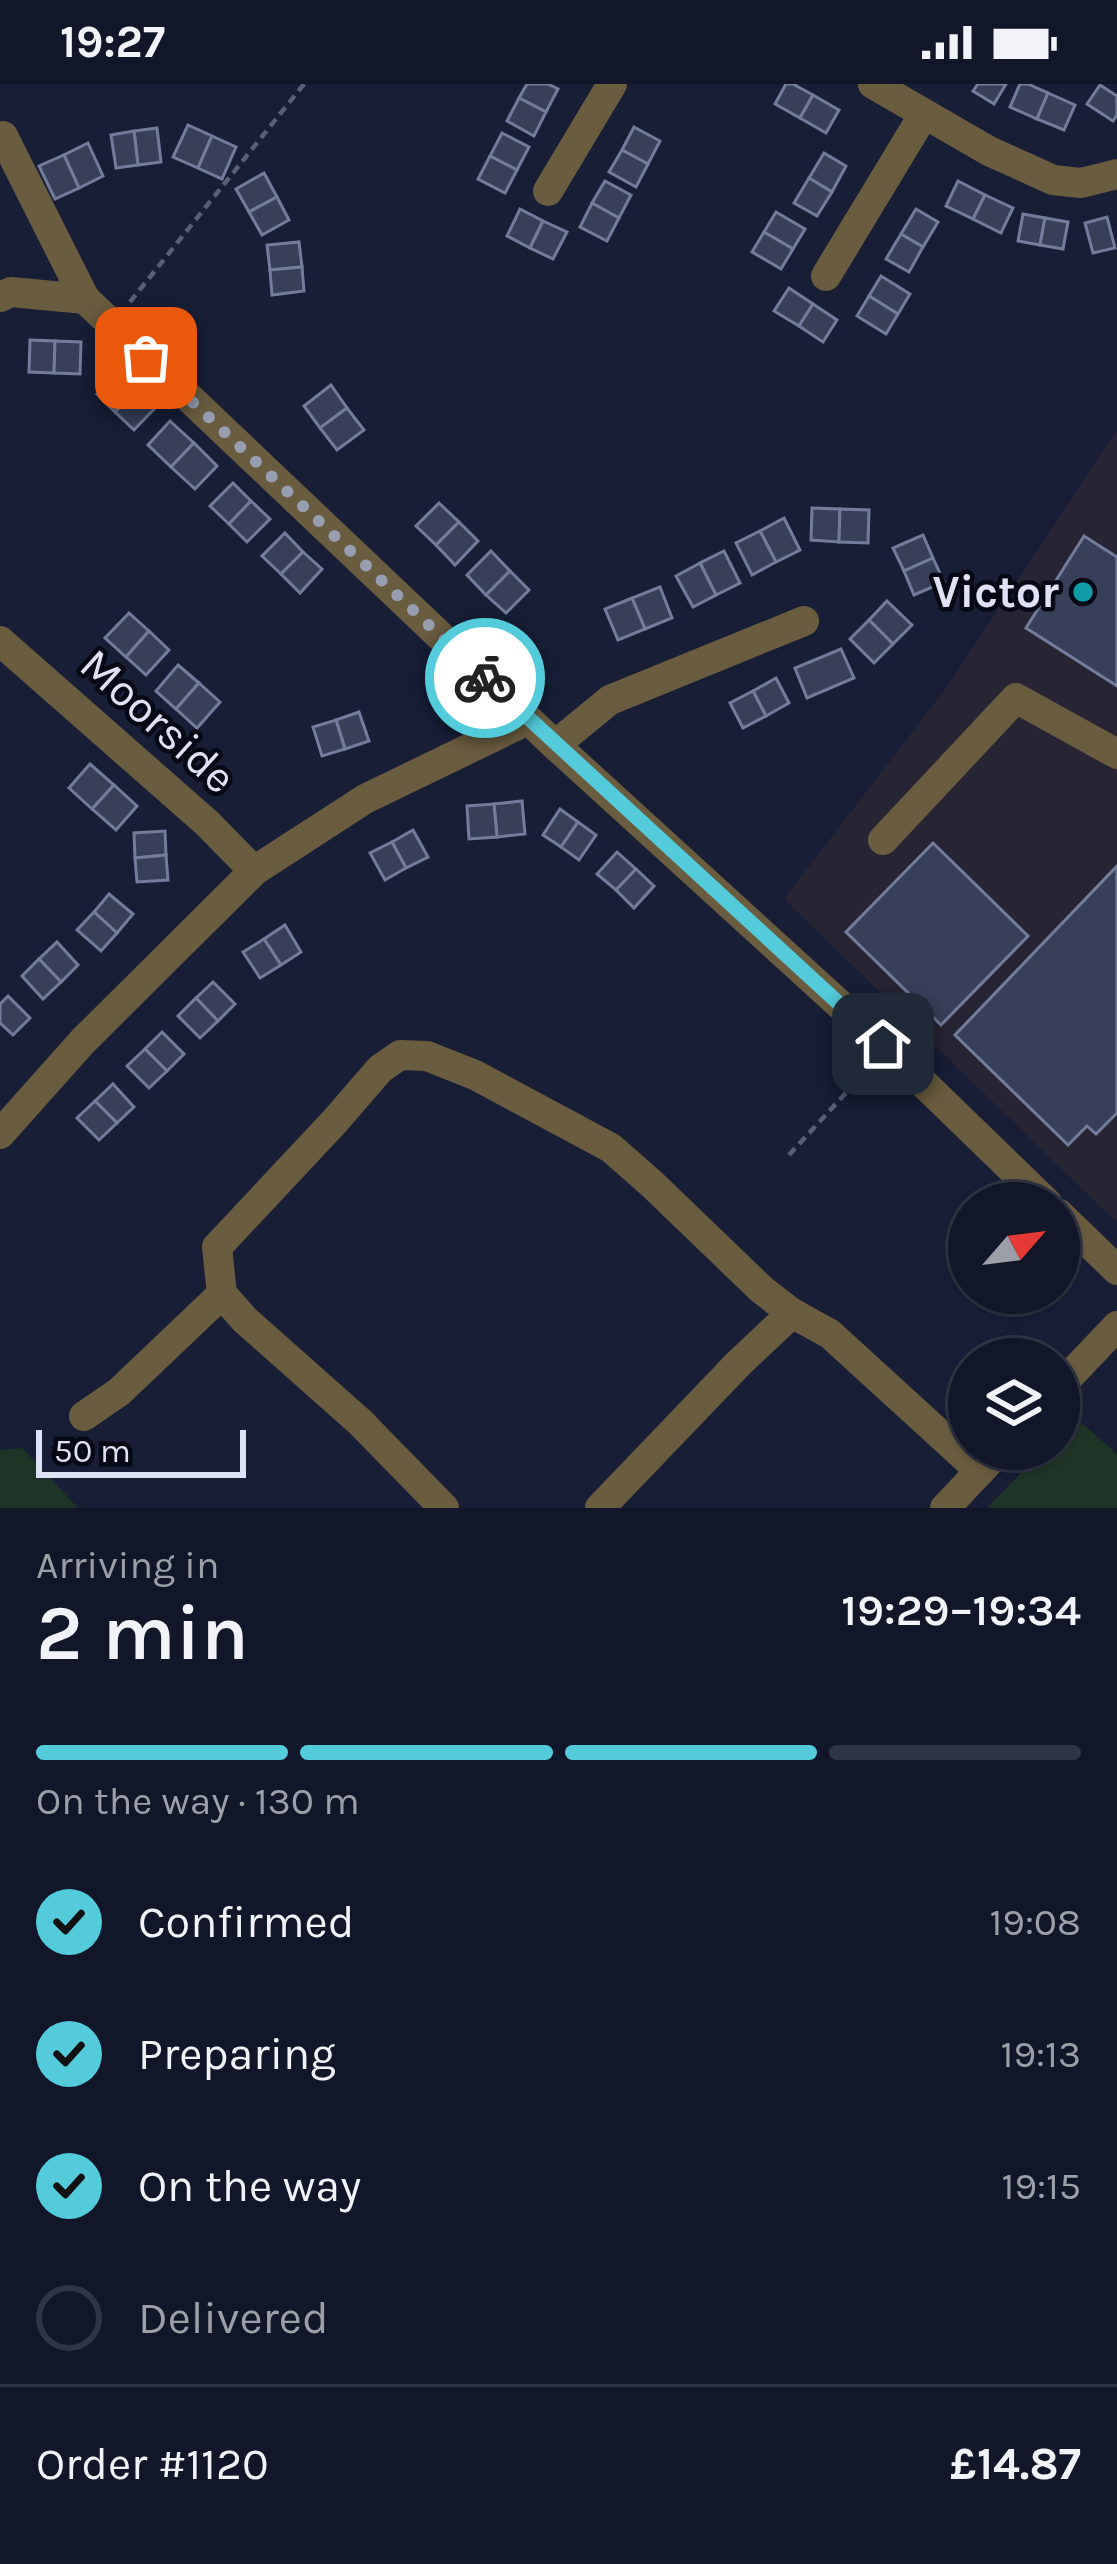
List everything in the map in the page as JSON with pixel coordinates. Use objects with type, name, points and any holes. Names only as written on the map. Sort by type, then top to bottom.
[{"type":"street","points":[[548,191],[612,84]]},
{"type":"street","points":[[873,84],[989,152],[1053,180],[1081,183],[1117,174]]},
{"type":"street","points":[[826,276],[924,114]]},
{"type":"street","points":[[0,137],[85,299],[528,720],[883,1044],[1025,1182]]},
{"type":"street","points":[[0,297],[10,292],[85,299]]},
{"type":"street","points":[[555,745],[610,700],[804,621]]},
{"type":"street","name":"Moorside","points":[[5,655],[207,823],[254,871]]},
{"type":"street","points":[[883,840],[1016,698],[1117,754]]},
{"type":"street","points":[[0,1134],[83,1041],[254,871],[365,800],[528,720]]},
{"type":"street","points":[[444,1508],[360,1422],[222,1294],[218,1247],[380,1069],[400,1055],[427,1055],[475,1075],[611,1148],[761,1289],[830,1334],[948,1426]]},
{"type":"street","points":[[1080,1234],[1117,1270]]},
{"type":"street","points":[[84,1416],[118,1392],[222,1294]]},
{"type":"street","points":[[600,1508],[792,1313]]},
{"type":"street","points":[[1080,1365],[1117,1326]]},
{"type":"street","points":[[944,1508],[981,1470]]},
{"type":"path","points":[[111,325],[304,84]]},
{"type":"path","points":[[790,1155],[867,1070],[883,1044]]},
{"type":"shaded area","points":[[1117,430],[1117,1223],[784,899],[946,688]]},
{"type":"green space","points":[[1080,1421],[1117,1454],[1117,1508],[987,1508],[1024,1470],[1080,1470]]},
{"type":"green space","points":[[22,1448],[78,1508],[0,1508],[0,1450]]},
{"type":"building","points":[[527,84],[558,89],[546,112],[519,98]]},
{"type":"building","points":[[786,84],[813,95],[800,118],[775,104]]},
{"type":"building","points":[[978,84],[1006,84],[994,104],[973,91]]},
{"type":"building","points":[[1020,84],[1048,93],[1037,119],[1010,107]]},
{"type":"building","points":[[1100,85],[1117,96],[1113,121],[1087,104]]},
{"type":"building","points":[[1048,93],[1075,105],[1064,130],[1037,119]]},
{"type":"building","points":[[813,95],[839,110],[826,133],[800,118]]},
{"type":"building","points":[[519,98],[546,112],[534,136],[507,121]]},
{"type":"building","points":[[188,125],[212,136],[198,168],[173,157]]},
{"type":"building","points":[[634,127],[660,141],[648,164],[622,150]]},
{"type":"building","points":[[157,128],[161,162],[138,165],[134,131]]},
{"type":"building","points":[[134,131],[138,165],[116,168],[111,135]]},
{"type":"building","points":[[502,133],[529,147],[517,170],[490,156]]},
{"type":"building","points":[[212,136],[236,147],[222,179],[198,168]]},
{"type":"building","points":[[88,143],[103,176],[79,188],[64,155]]},
{"type":"building","points":[[622,150],[648,164],[636,187],[609,172]]},
{"type":"building","points":[[824,153],[846,166],[832,192],[809,178]]},
{"type":"building","points":[[64,155],[79,188],[55,199],[39,166]]},
{"type":"building","points":[[490,156],[517,170],[505,193],[478,179]]},
{"type":"building","points":[[264,173],[277,197],[249,212],[236,189]]},
{"type":"building","points":[[809,178],[832,192],[817,216],[794,203]]},
{"type":"building","points":[[605,181],[631,195],[619,218],[592,203]]},
{"type":"building","points":[[958,181],[985,195],[973,219],[946,206]]},
{"type":"building","points":[[985,195],[1013,208],[1001,233],[973,219]]},
{"type":"building","points":[[277,197],[289,220],[262,235],[249,212]]},
{"type":"building","points":[[592,203],[619,218],[607,241],[580,227]]},
{"type":"building","points":[[520,209],[543,221],[530,248],[507,236]]},
{"type":"building","points":[[916,209],[938,222],[923,247],[901,234]]},
{"type":"building","points":[[776,212],[805,229],[793,249],[764,232]]},
{"type":"building","points":[[1023,214],[1045,218],[1040,245],[1018,241]]},
{"type":"building","points":[[1107,217],[1115,248],[1093,253],[1085,223]]},
{"type":"building","points":[[1045,218],[1068,222],[1063,249],[1040,245]]},
{"type":"building","points":[[543,221],[567,232],[553,259],[530,248]]},
{"type":"building","points":[[764,232],[793,249],[781,269],[752,252]]},
{"type":"building","points":[[901,234],[923,247],[909,272],[886,259]]},
{"type":"building","points":[[299,242],[302,267],[270,270],[267,245]]},
{"type":"building","points":[[302,267],[304,291],[272,295],[270,270]]},
{"type":"building","points":[[881,276],[910,294],[898,314],[869,296]]},
{"type":"building","points":[[789,288],[813,304],[799,326],[774,311]]},
{"type":"building","points":[[869,296],[898,314],[886,334],[857,316]]},
{"type":"building","points":[[813,304],[837,320],[823,342],[799,326]]},
{"type":"building","points":[[30,340],[55,341],[54,373],[29,372]]},
{"type":"building","points":[[55,341],[81,342],[80,374],[54,373]]},
{"type":"building","points":[[119,371],[138,389],[115,412],[97,394]]},
{"type":"building","points":[[331,385],[347,408],[320,428],[304,406]]},
{"type":"building","points":[[138,389],[156,407],[134,430],[115,412]]},
{"type":"building","points":[[347,408],[364,430],[337,450],[320,428]]},
{"type":"building","points":[[170,421],[194,443],[171,467],[148,445]]},
{"type":"building","points":[[194,443],[217,466],[195,489],[171,467]]},
{"type":"building","points":[[233,483],[251,501],[229,524],[210,506]]},
{"type":"building","points":[[251,501],[270,519],[247,542],[229,524]]},
{"type":"building","points":[[439,503],[459,522],[436,545],[416,526]]},
{"type":"building","points":[[812,508],[840,509],[839,542],[811,540]]},
{"type":"building","points":[[840,509],[869,510],[868,543],[839,542]]},
{"type":"building","points":[[784,518],[800,550],[776,562],[760,531]]},
{"type":"building","points":[[459,522],[478,541],[455,565],[436,545]]},
{"type":"building","points":[[760,531],[776,562],[752,575],[736,543]]},
{"type":"building","points":[[285,533],[303,552],[281,574],[262,556]]},
{"type":"building","points":[[923,535],[933,558],[904,571],[893,548]]},
{"type":"building","name":"Victor","points":[[1084,536],[1117,557],[1117,686],[1026,628]]},
{"type":"building","points":[[491,551],[510,571],[486,595],[467,575]]},
{"type":"building","points":[[724,551],[740,583],[716,595],[700,563]]},
{"type":"building","points":[[303,552],[322,569],[300,593],[281,574]]},
{"type":"building","points":[[933,558],[944,582],[914,595],[904,571]]},
{"type":"building","points":[[700,563],[716,595],[693,607],[676,576]]},
{"type":"building","points":[[510,571],[529,590],[506,613],[486,595]]},
{"type":"building","points":[[660,587],[672,618],[645,629],[632,598]]},
{"type":"building","points":[[632,598],[645,629],[618,640],[605,609]]},
{"type":"building","points":[[887,601],[912,625],[893,644],[869,620]]},
{"type":"building","points":[[129,613],[149,631],[126,657],[105,638]]},
{"type":"building","points":[[869,620],[893,644],[874,663],[850,639]]},
{"type":"building","points":[[149,631],[169,650],[146,675],[126,657]]},
{"type":"building","points":[[841,649],[854,678],[807,698],[795,668]]},
{"type":"building","points":[[178,665],[199,683],[176,709],[156,691]]},
{"type":"building","points":[[776,678],[789,703],[766,716],[753,691]]},
{"type":"building","points":[[199,683],[220,702],[197,728],[176,709]]},
{"type":"building","points":[[753,691],[766,716],[743,728],[730,703]]},
{"type":"building","points":[[359,712],[369,741],[345,749],[336,720]]},
{"type":"building","points":[[336,720],[345,749],[322,756],[313,727]]},
{"type":"building","points":[[90,764],[114,785],[92,809],[69,788]]},
{"type":"building","points":[[114,785],[137,806],[116,830],[92,809]]},
{"type":"building","points":[[522,801],[525,834],[497,837],[494,804]]},
{"type":"building","points":[[494,804],[497,837],[469,839],[467,806]]},
{"type":"building","points":[[560,809],[578,822],[561,847],[543,835]]},
{"type":"building","points":[[578,822],[596,835],[579,860],[561,847]]},
{"type":"building","points":[[413,830],[428,857],[406,868],[392,842]]},
{"type":"building","points":[[165,831],[166,855],[135,858],[134,833]]},
{"type":"building","points":[[392,842],[406,868],[385,880],[370,853]]},
{"type":"building","points":[[933,843],[1028,936],[941,1025],[846,932]]},
{"type":"building","points":[[617,852],[636,869],[616,890],[597,874]]},
{"type":"building","points":[[166,855],[168,880],[137,882],[135,858]]},
{"type":"building","points":[[1117,866],[1117,1113],[1096,1134],[1087,1126],[1068,1145],[955,1035]]},
{"type":"building","points":[[636,869],[654,886],[634,908],[616,890]]},
{"type":"building","points":[[109,894],[133,914],[117,933],[94,912]]},
{"type":"building","points":[[94,912],[117,933],[101,951],[77,930]]},
{"type":"building","points":[[285,925],[301,952],[281,965],[264,939]]},
{"type":"building","points":[[264,939],[281,965],[260,978],[243,952]]},
{"type":"building","points":[[57,942],[78,965],[61,982],[39,959]]},
{"type":"building","points":[[39,959],[61,982],[43,999],[22,976]]},
{"type":"building","points":[[213,982],[235,1004],[218,1021],[196,998]]},
{"type":"building","points":[[8,996],[30,1018],[13,1035],[0,1023],[0,1004]]},
{"type":"building","points":[[196,998],[218,1021],[200,1038],[178,1016]]},
{"type":"building","points":[[162,1032],[184,1054],[167,1071],[145,1049]]},
{"type":"building","points":[[145,1049],[167,1071],[149,1088],[127,1066]]},
{"type":"building","points":[[113,1084],[134,1107],[117,1123],[95,1101]]},
{"type":"building","points":[[95,1101],[117,1123],[99,1140],[77,1118]]},
{"type":"way so far","points":[[146,358],[485,678]]},
{"type":"place","name":"Victor","points":[[1083,592]]},
{"type":"route","points":[[485,678],[883,1044]]}]
